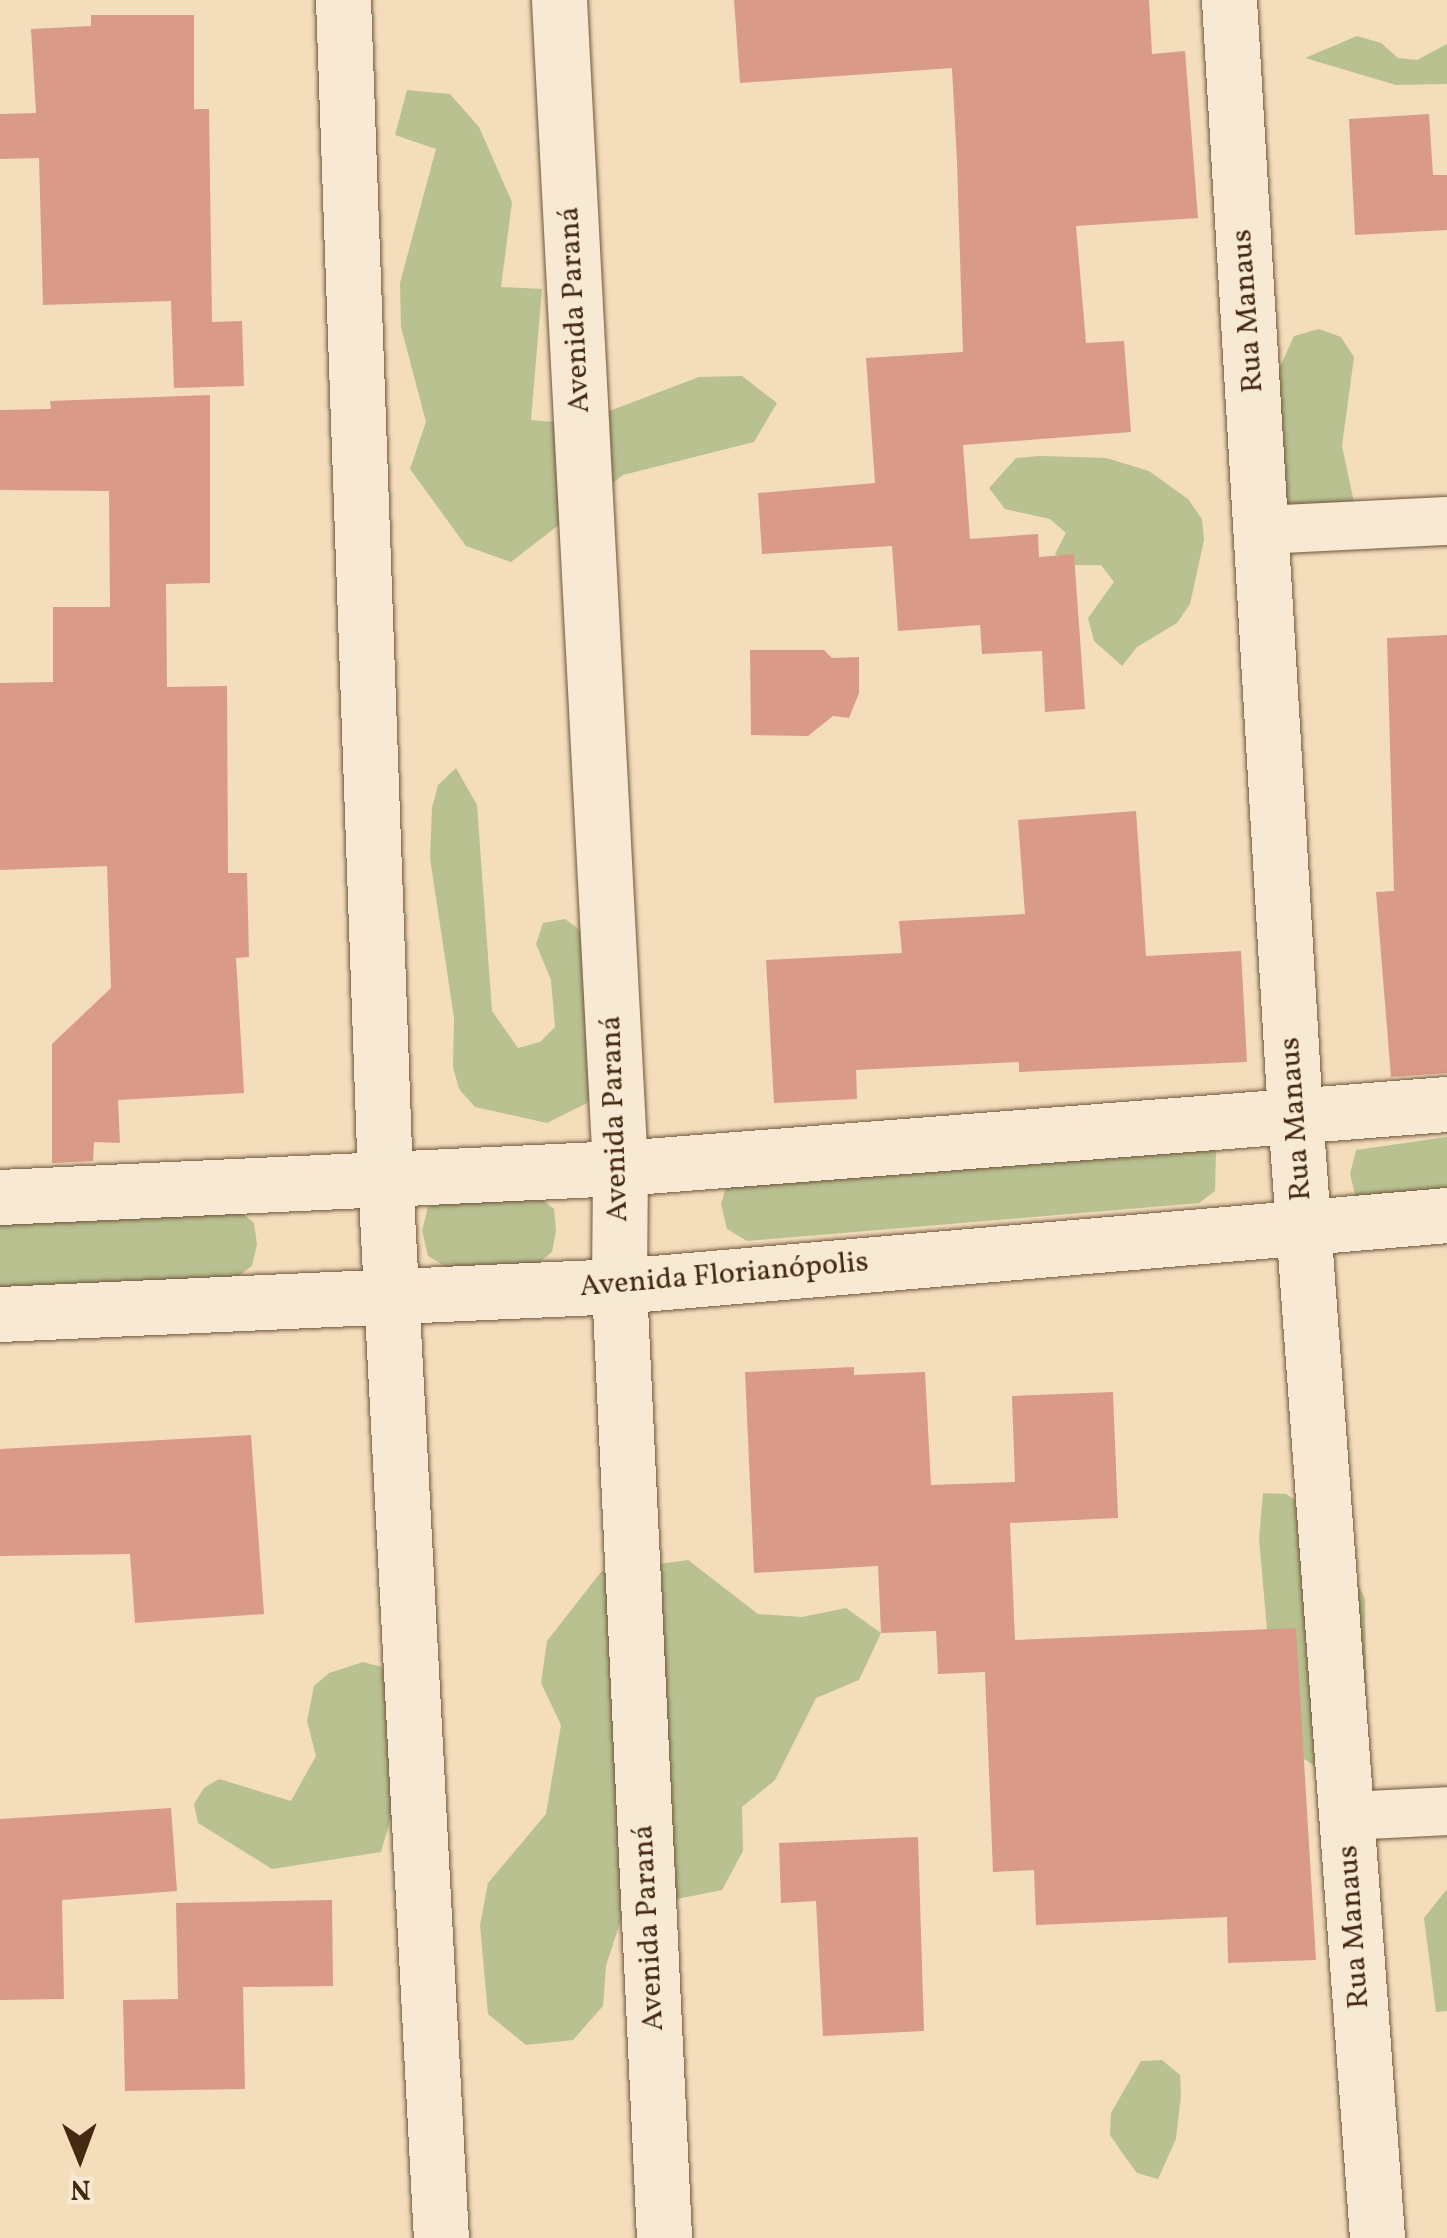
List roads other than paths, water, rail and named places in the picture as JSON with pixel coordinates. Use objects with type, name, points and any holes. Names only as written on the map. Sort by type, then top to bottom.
[{"type":"street","points":[[343,0],[385,1178],[441,2238]]},
{"type":"street","name":"Avenida Paraná","points":[[559,0],[620,1168],[619,1286],[664,2238]]},
{"type":"street","name":"Rua Manaus","points":[[1228,0],[1294,1115],[1377,2238]]},
{"type":"street","points":[[1261,530],[1447,521]]},
{"type":"street","points":[[0,1198],[620,1168],[1447,1104]]},
{"type":"street","name":"Avenida Florianópolis","points":[[0,1314],[619,1286],[1303,1224],[1447,1215]]},
{"type":"street","points":[[1346,1816],[1447,1811]]}]
